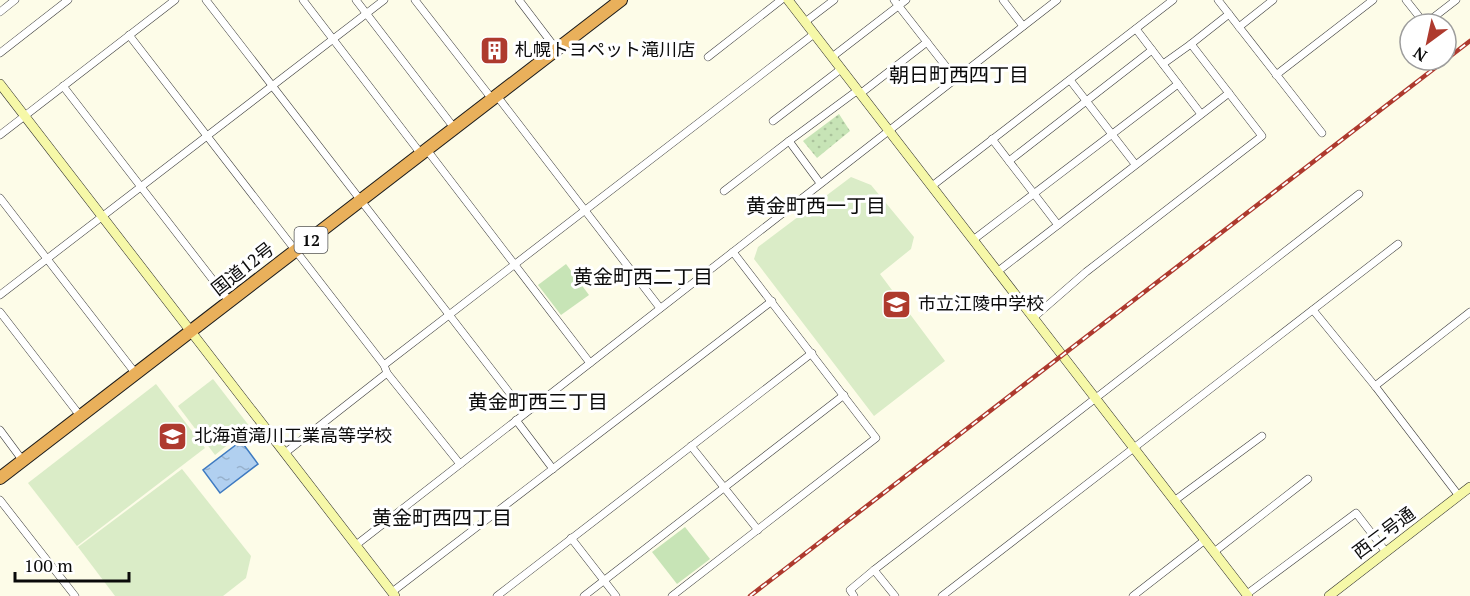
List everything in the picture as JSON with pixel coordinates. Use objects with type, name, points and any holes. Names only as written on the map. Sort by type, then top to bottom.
[{"type":"highway","name":"国道12号","points":[[0,478],[621,0]]},
{"type":"street","points":[[0,12],[15,0]]},
{"type":"street","points":[[0,53],[68,0]]},
{"type":"street","points":[[0,135],[175,0]]},
{"type":"street","points":[[206,0],[525,413]]},
{"type":"street","points":[[303,0],[590,363]]},
{"type":"street","points":[[356,0],[455,129]]},
{"type":"street","points":[[0,295],[384,0]]},
{"type":"street","points":[[415,0],[585,210],[660,308]]},
{"type":"street","points":[[519,0],[557,50]]},
{"type":"street","points":[[708,57],[781,0]]},
{"type":"street","points":[[788,0],[1247,595],[1356,513],[1386,552]]},
{"type":"street","points":[[805,22],[834,0]]},
{"type":"street","points":[[832,57],[897,3],[906,0]]},
{"type":"street","points":[[1003,0],[1023,26]]},
{"type":"street","points":[[356,545],[1057,0]]},
{"type":"street","points":[[932,186],[1173,0]]},
{"type":"street","points":[[1218,0],[1322,133]]},
{"type":"street","points":[[1239,27],[1273,0]]},
{"type":"street","points":[[1276,75],[1373,0]]},
{"type":"street","points":[[1406,0],[1416,12]]},
{"type":"street","points":[[1440,12],[1456,0]]},
{"type":"street","points":[[897,3],[956,78]]},
{"type":"street","points":[[1162,64],[1229,14]]},
{"type":"street","points":[[1136,29],[1201,114]]},
{"type":"street","points":[[384,365],[814,34]]},
{"type":"street","points":[[129,35],[384,365],[387,373],[460,464]]},
{"type":"street","points":[[724,191],[789,141],[927,42]]},
{"type":"street","points":[[1033,318],[1086,272],[1262,136],[1191,44]]},
{"type":"street","points":[[1009,161],[1152,50]]},
{"type":"street","points":[[774,121],[841,69]]},
{"type":"street","points":[[1070,80],[1135,164]]},
{"type":"street","points":[[0,84],[393,594],[772,301]]},
{"type":"street","points":[[973,240],[1178,84]]},
{"type":"street","points":[[63,86],[230,302]]},
{"type":"street","points":[[998,272],[1229,93]]},
{"type":"street","points":[[992,139],[1058,225]]},
{"type":"street","points":[[789,141],[820,183]]},
{"type":"street","points":[[854,596],[850,590],[874,570],[1359,194]]},
{"type":"street","points":[[0,198],[136,374]]},
{"type":"street","points":[[942,596],[1398,244]]},
{"type":"street","points":[[672,596],[876,438],[733,252]]},
{"type":"street","points":[[1313,310],[1459,496]]},
{"type":"street","points":[[0,312],[81,417]]},
{"type":"street","points":[[1374,386],[1470,312]]},
{"type":"street","points":[[497,596],[812,353]]},
{"type":"street","points":[[285,453],[387,373]]},
{"type":"street","points":[[584,596],[844,395]]},
{"type":"street","points":[[516,420],[553,469]]},
{"type":"street","points":[[0,430],[23,461]]},
{"type":"street","points":[[1174,501],[1262,436]]},
{"type":"street","points":[[691,446],[758,530]]},
{"type":"street","points":[[1214,552],[1308,479]]},
{"type":"street","name":"西二号通","points":[[1329,596],[1470,487]]},
{"type":"street","points":[[0,500],[75,596]]},
{"type":"street","points":[[572,538],[616,596]]},
{"type":"street","points":[[1133,596],[1205,540]]},
{"type":"street","points":[[874,570],[895,596]]},
{"type":"green space","points":[[839,114],[850,131],[817,158],[803,141]]},
{"type":"green space","points":[[851,177],[871,185],[914,237],[911,249],[880,274],[945,361],[874,416],[754,259],[758,247]]},
{"type":"green space","points":[[566,264],[589,295],[561,315],[538,285]]},
{"type":"green space","points":[[213,379],[250,427],[215,455],[178,406]]},
{"type":"green space","points":[[156,384],[205,448],[77,546],[28,483]]},
{"type":"green space","points":[[182,469],[251,556],[246,578],[223,596],[115,596],[78,547]]},
{"type":"green space","points":[[685,527],[710,559],[677,584],[652,552]]},
{"type":"water","points":[[241,441],[258,464],[220,493],[203,470]]},
{"type":"railway","points":[[750,596],[1470,41]]},
{"type":"place","name":"札幌トヨペット滝川店","points":[[494,50]]},
{"type":"place","name":"市立江陵中学校","points":[[897,304]]},
{"type":"place","name":"北海道滝川工業高等学校","points":[[173,436]]},
{"type":"district","name":"朝日町西四丁目","points":[[959,75]]},
{"type":"district","name":"黄金町西一丁目","points":[[816,206]]},
{"type":"district","name":"黄金町西二丁目","points":[[643,277]]},
{"type":"district","name":"黄金町西三丁目","points":[[538,402]]},
{"type":"district","name":"黄金町西四丁目","points":[[442,518]]}]
